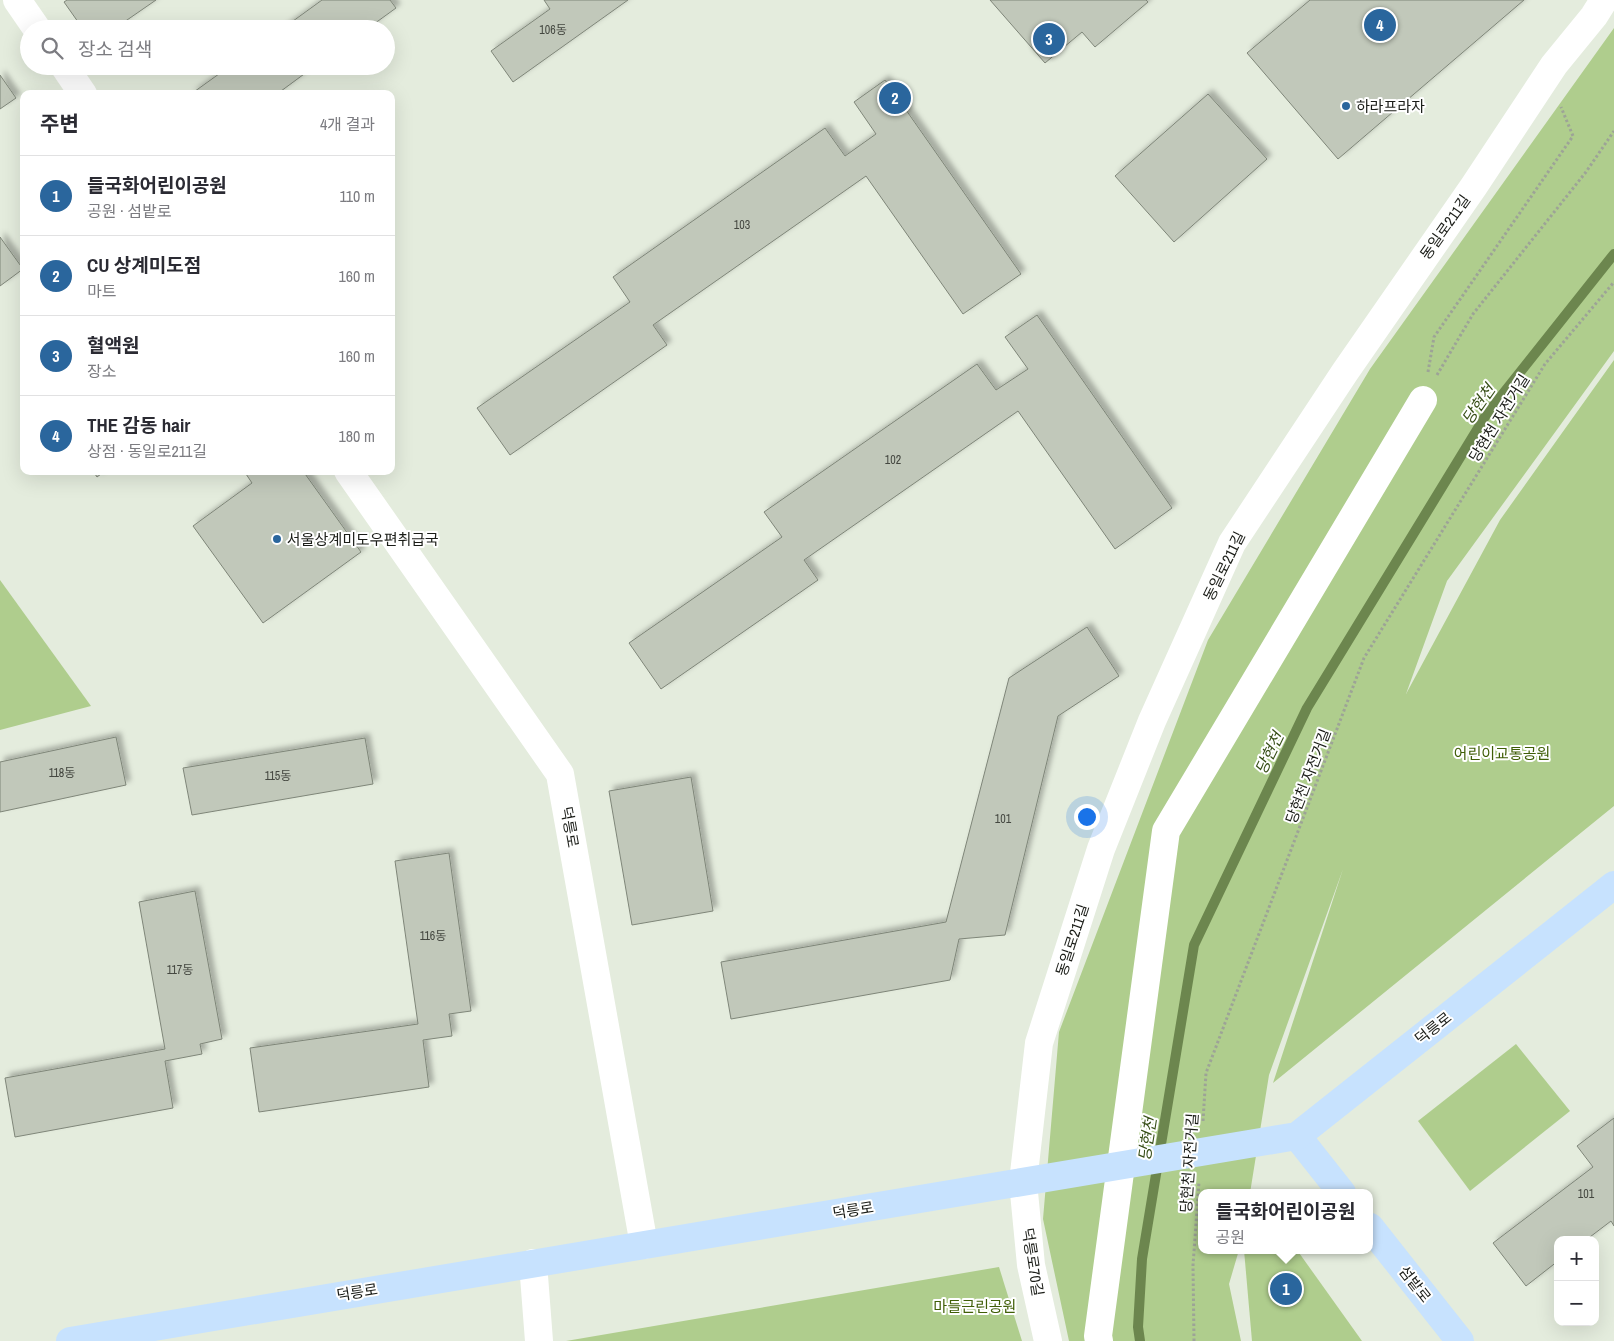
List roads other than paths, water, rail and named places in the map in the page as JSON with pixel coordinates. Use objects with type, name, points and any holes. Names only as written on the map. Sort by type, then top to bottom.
[{"type":"main road","name":"덕릉로","points":[[70,1341],[1297,1136],[1614,885]]},
{"type":"main road","points":[[1297,1136],[1339,1189]]},
{"type":"main road","name":"섬밭로","points":[[1373,1232],[1460,1341]]},
{"type":"street","points":[[17,0],[31,20]]},
{"type":"street","name":"동일로211길","points":[[1023,1182],[1039,1043],[1101,849],[1152,721],[1232,543],[1543,82],[1604,0]]},
{"type":"street","points":[[70,75],[80,90]]},
{"type":"street","points":[[1099,1341],[1099,1326],[1166,831],[1423,400]]},
{"type":"street","name":"덕릉로","points":[[351,475],[560,774],[644,1245]]},
{"type":"street","name":"덕릉로70길","points":[[1023,1182],[1031,1265],[1048,1341]]},
{"type":"street","points":[[533,1263],[539,1341]]},
{"type":"waterway","name":"당현천","points":[[1140,1341],[1138,1327],[1142,1259],[1194,945],[1307,708],[1486,415],[1614,254]]},
{"type":"place","name":"THE 감동 hair","points":[[1380,25]]},
{"type":"place","name":"혈액원","points":[[1049,39]]},
{"type":"place","name":"CU 상계미도점","points":[[895,98]]},
{"type":"place","name":"하라프라자","points":[[1346,106]]},
{"type":"place","name":"서울상계미도우편취급국","points":[[277,539]]},
{"type":"place","name":"들국화어린이공원","points":[[1286,1289]]},
{"type":"park label","name":"어린이교통공원","points":[[1502,753]]},
{"type":"park label","name":"마들근린공원","points":[[975,1306]]}]
